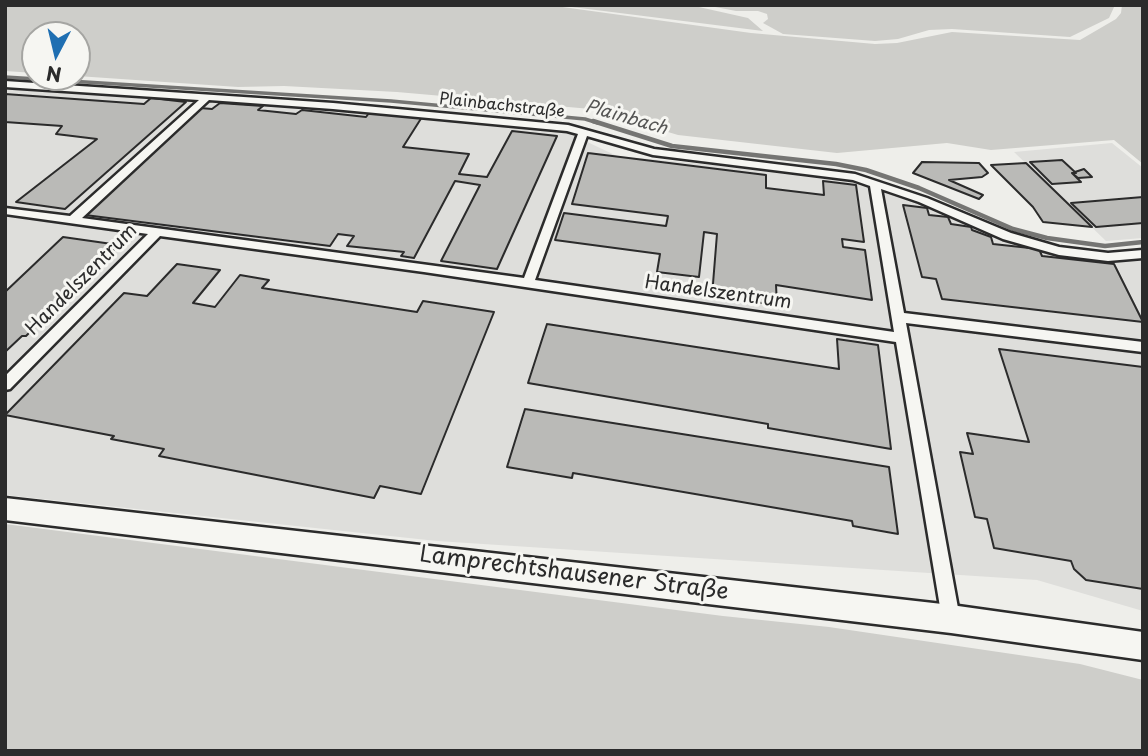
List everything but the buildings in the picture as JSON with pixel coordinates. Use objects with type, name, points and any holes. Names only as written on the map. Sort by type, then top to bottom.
[{"type":"main road","name":"Lamprechtshausener Straße","points":[[5,509],[951,619],[1143,646]]},
{"type":"street","name":"Plainbachstraße","points":[[6,84],[333,106],[584,131],[653,152],[807,169],[875,183],[923,200],[1007,236],[1046,248],[1108,257],[1143,254]]},
{"type":"street","points":[[72,221],[207,97]]},
{"type":"street","points":[[528,283],[584,131]]},
{"type":"street","points":[[875,183],[951,619]]},
{"type":"street","name":"Handelszentrum","points":[[5,212],[158,231],[902,338]]},
{"type":"street","name":"Handelszentrum","points":[[5,385],[158,231]]},
{"type":"street","points":[[898,317],[1143,347]]},
{"type":"shaded area","points":[[5,5],[548,5],[751,33],[875,44],[897,43],[952,32],[1080,40],[1116,19],[1121,13],[1122,5],[1143,5],[1143,164],[1114,140],[991,150],[947,143],[837,153],[678,135],[591,109],[397,92],[284,86],[238,87],[91,77],[91,21],[21,21],[21,72],[5,71]]},
{"type":"shaded area","points":[[690,5],[748,18],[763,31],[564,6]]},
{"type":"shaded area","points":[[705,5],[1115,5],[1109,18],[1070,37],[952,29],[929,30],[898,39],[875,41],[783,34],[763,23],[768,19],[767,14]]},
{"type":"shaded area","points":[[5,88],[299,107],[564,131],[617,156],[854,178],[1042,249],[1115,262],[1143,259],[1143,611],[1037,580],[437,541],[5,495]]},
{"type":"shaded area","points":[[1112,143],[1143,168],[1143,238],[1106,241],[1014,152]]},
{"type":"shaded area","points":[[5,524],[723,616],[829,627],[1080,664],[1143,680],[1143,751],[5,751]]},
{"type":"waterway","name":"Plainbach","points":[[5,77],[391,101],[585,119],[598,123]]},
{"type":"waterway","name":"Plainbach","points":[[593,121],[672,146],[836,164],[866,170],[919,188],[1013,229],[1047,238],[1105,246],[1143,242]]}]
